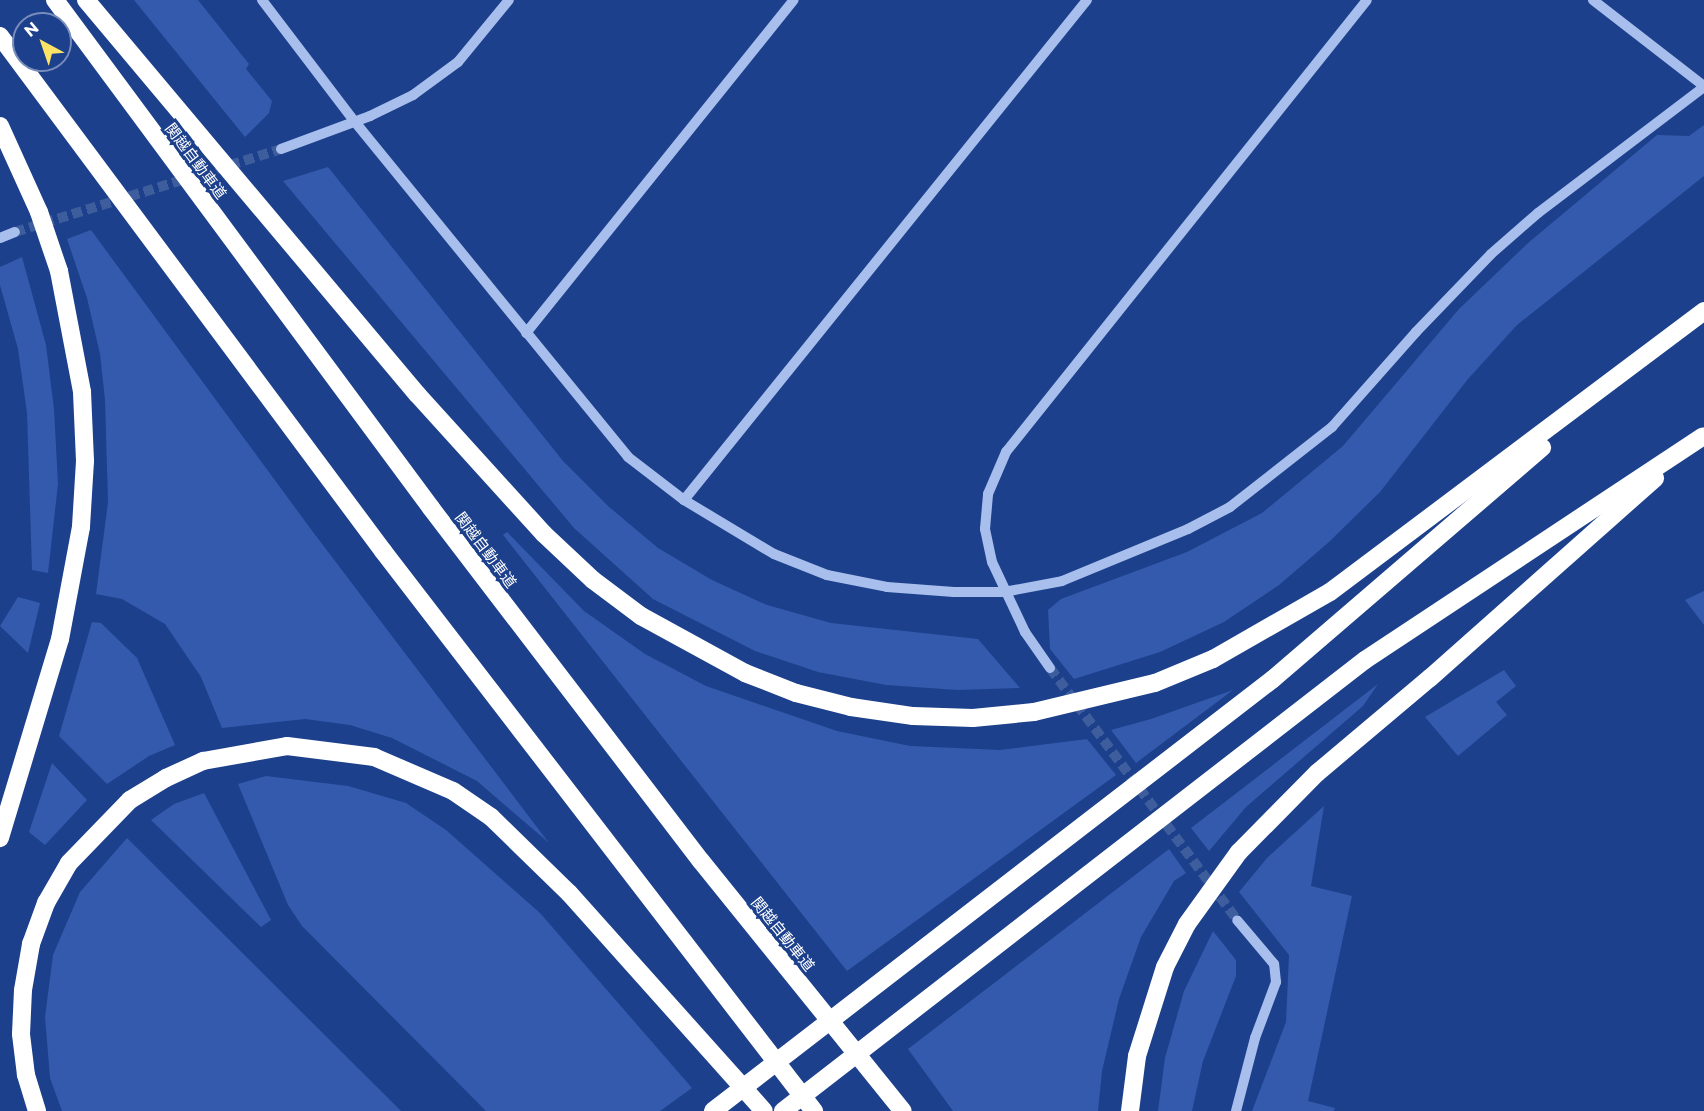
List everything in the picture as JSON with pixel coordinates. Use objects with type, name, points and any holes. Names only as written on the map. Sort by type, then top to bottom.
[{"type":"highway","name":"関越自動車道","points":[[55,0],[431,508],[686,842],[903,1111]]},
{"type":"highway","points":[[86,0],[417,394],[544,534],[593,580],[641,616],[736,669],[796,693],[851,707],[963,718],[1034,712],[1155,683],[1213,659],[1330,592],[1704,311]]},
{"type":"highway","points":[[0,36],[390,560],[814,1111]]},
{"type":"highway","points":[[0,126],[39,212],[58,271],[82,392],[85,461],[81,527],[60,639],[0,838]]},
{"type":"highway","points":[[713,1111],[1273,679],[1645,357]]},
{"type":"highway","points":[[783,1111],[1365,660],[1704,436]]},
{"type":"highway","points":[[1130,1111],[1137,1056],[1165,968],[1187,924],[1239,852],[1317,772],[1430,678],[1704,436]]},
{"type":"highway","points":[[37,1111],[26,1075],[22,1044],[23,990],[31,944],[46,903],[69,863],[130,800],[166,778],[203,761],[287,746],[374,757],[453,791],[491,817],[569,892],[764,1111]]},
{"type":"street","points":[[262,0],[355,122],[628,457],[684,500],[774,554],[827,574],[887,587],[1004,592],[1062,581],[1188,529],[1230,507],[1282,470],[1332,427],[1416,332],[1491,255],[1539,213],[1704,87],[1593,0]]},
{"type":"street","points":[[281,149],[355,122],[413,95],[458,62],[509,0]]},
{"type":"street","points":[[526,333],[794,0]]},
{"type":"street","points":[[684,500],[1087,0]]},
{"type":"street","points":[[1050,669],[1004,592],[985,529],[988,494],[1006,452],[1367,0]]},
{"type":"street","points":[[0,238],[15,232]]},
{"type":"street","points":[[1236,1111],[1255,1038],[1276,982],[1274,964],[1237,920]]},
{"type":"shaded area","points":[[134,0],[198,0],[249,64],[246,69],[272,101],[269,113],[245,137]]},
{"type":"shaded area","points":[[1704,125],[1704,176],[1517,325],[1468,379],[1380,492],[1329,542],[1279,585],[1224,622],[1160,652],[1074,679],[1050,649],[1048,610],[1061,599],[1187,552],[1262,513],[1343,446],[1459,309],[1528,243],[1657,135],[1689,136]]},
{"type":"shaded area","points":[[328,167],[563,461],[608,506],[658,548],[712,580],[767,605],[831,623],[978,639],[1020,688],[957,690],[886,685],[818,672],[755,651],[653,599],[574,528],[283,181]]},
{"type":"shaded area","points":[[91,230],[313,532],[549,843],[477,781],[392,738],[350,725],[305,719],[222,728],[201,677],[165,624],[122,599],[96,594],[108,502],[105,400],[100,354],[87,298],[67,239]]},
{"type":"shaded area","points":[[22,257],[46,345],[54,409],[58,484],[48,573],[32,570],[27,413],[18,349],[0,285],[0,267]]},
{"type":"shaded area","points":[[507,532],[584,611],[645,654],[706,686],[837,731],[910,746],[1000,750],[1087,739],[1116,775],[847,971],[503,535]]},
{"type":"shaded area","points":[[1704,591],[1704,625],[1685,600]]},
{"type":"shaded area","points":[[18,597],[40,603],[28,653],[0,626]]},
{"type":"shaded area","points":[[92,622],[101,623],[137,658],[175,745],[149,756],[107,784],[59,736]]},
{"type":"shaded area","points":[[1504,670],[1516,686],[1496,702],[1507,715],[1458,756],[1425,717]]},
{"type":"shaded area","points":[[1378,684],[1363,706],[1246,807],[1209,851],[1191,828]]},
{"type":"shaded area","points":[[1233,690],[1136,763],[1111,730],[1151,719]]},
{"type":"shaded area","points":[[52,763],[87,800],[45,845],[29,832]]},
{"type":"shaded area","points":[[266,776],[348,786],[406,803],[446,830],[540,913],[692,1088],[660,1111],[486,1111],[302,926],[288,905],[238,784]]},
{"type":"shaded area","points":[[204,793],[271,920],[261,927],[151,820],[174,804]]},
{"type":"shaded area","points":[[1324,806],[1311,886],[1352,896],[1308,1101],[1335,1108],[1334,1111],[1252,1111],[1286,1022],[1289,955],[1239,892],[1267,858]]},
{"type":"shaded area","points":[[127,838],[401,1111],[62,1111],[50,1078],[45,1017],[53,955],[80,892]]},
{"type":"shaded area","points":[[1169,849],[1186,873],[1174,881],[1141,937],[1119,999],[1102,1071],[1098,1111],[953,1111],[908,1049]]},
{"type":"shaded area","points":[[1213,931],[1236,960],[1236,976],[1203,1061],[1192,1111],[1158,1111],[1165,1058],[1184,991]]},
{"type":"tunnel","points":[[15,232],[281,149]]},
{"type":"tunnel","points":[[1050,668],[1237,920]]}]
